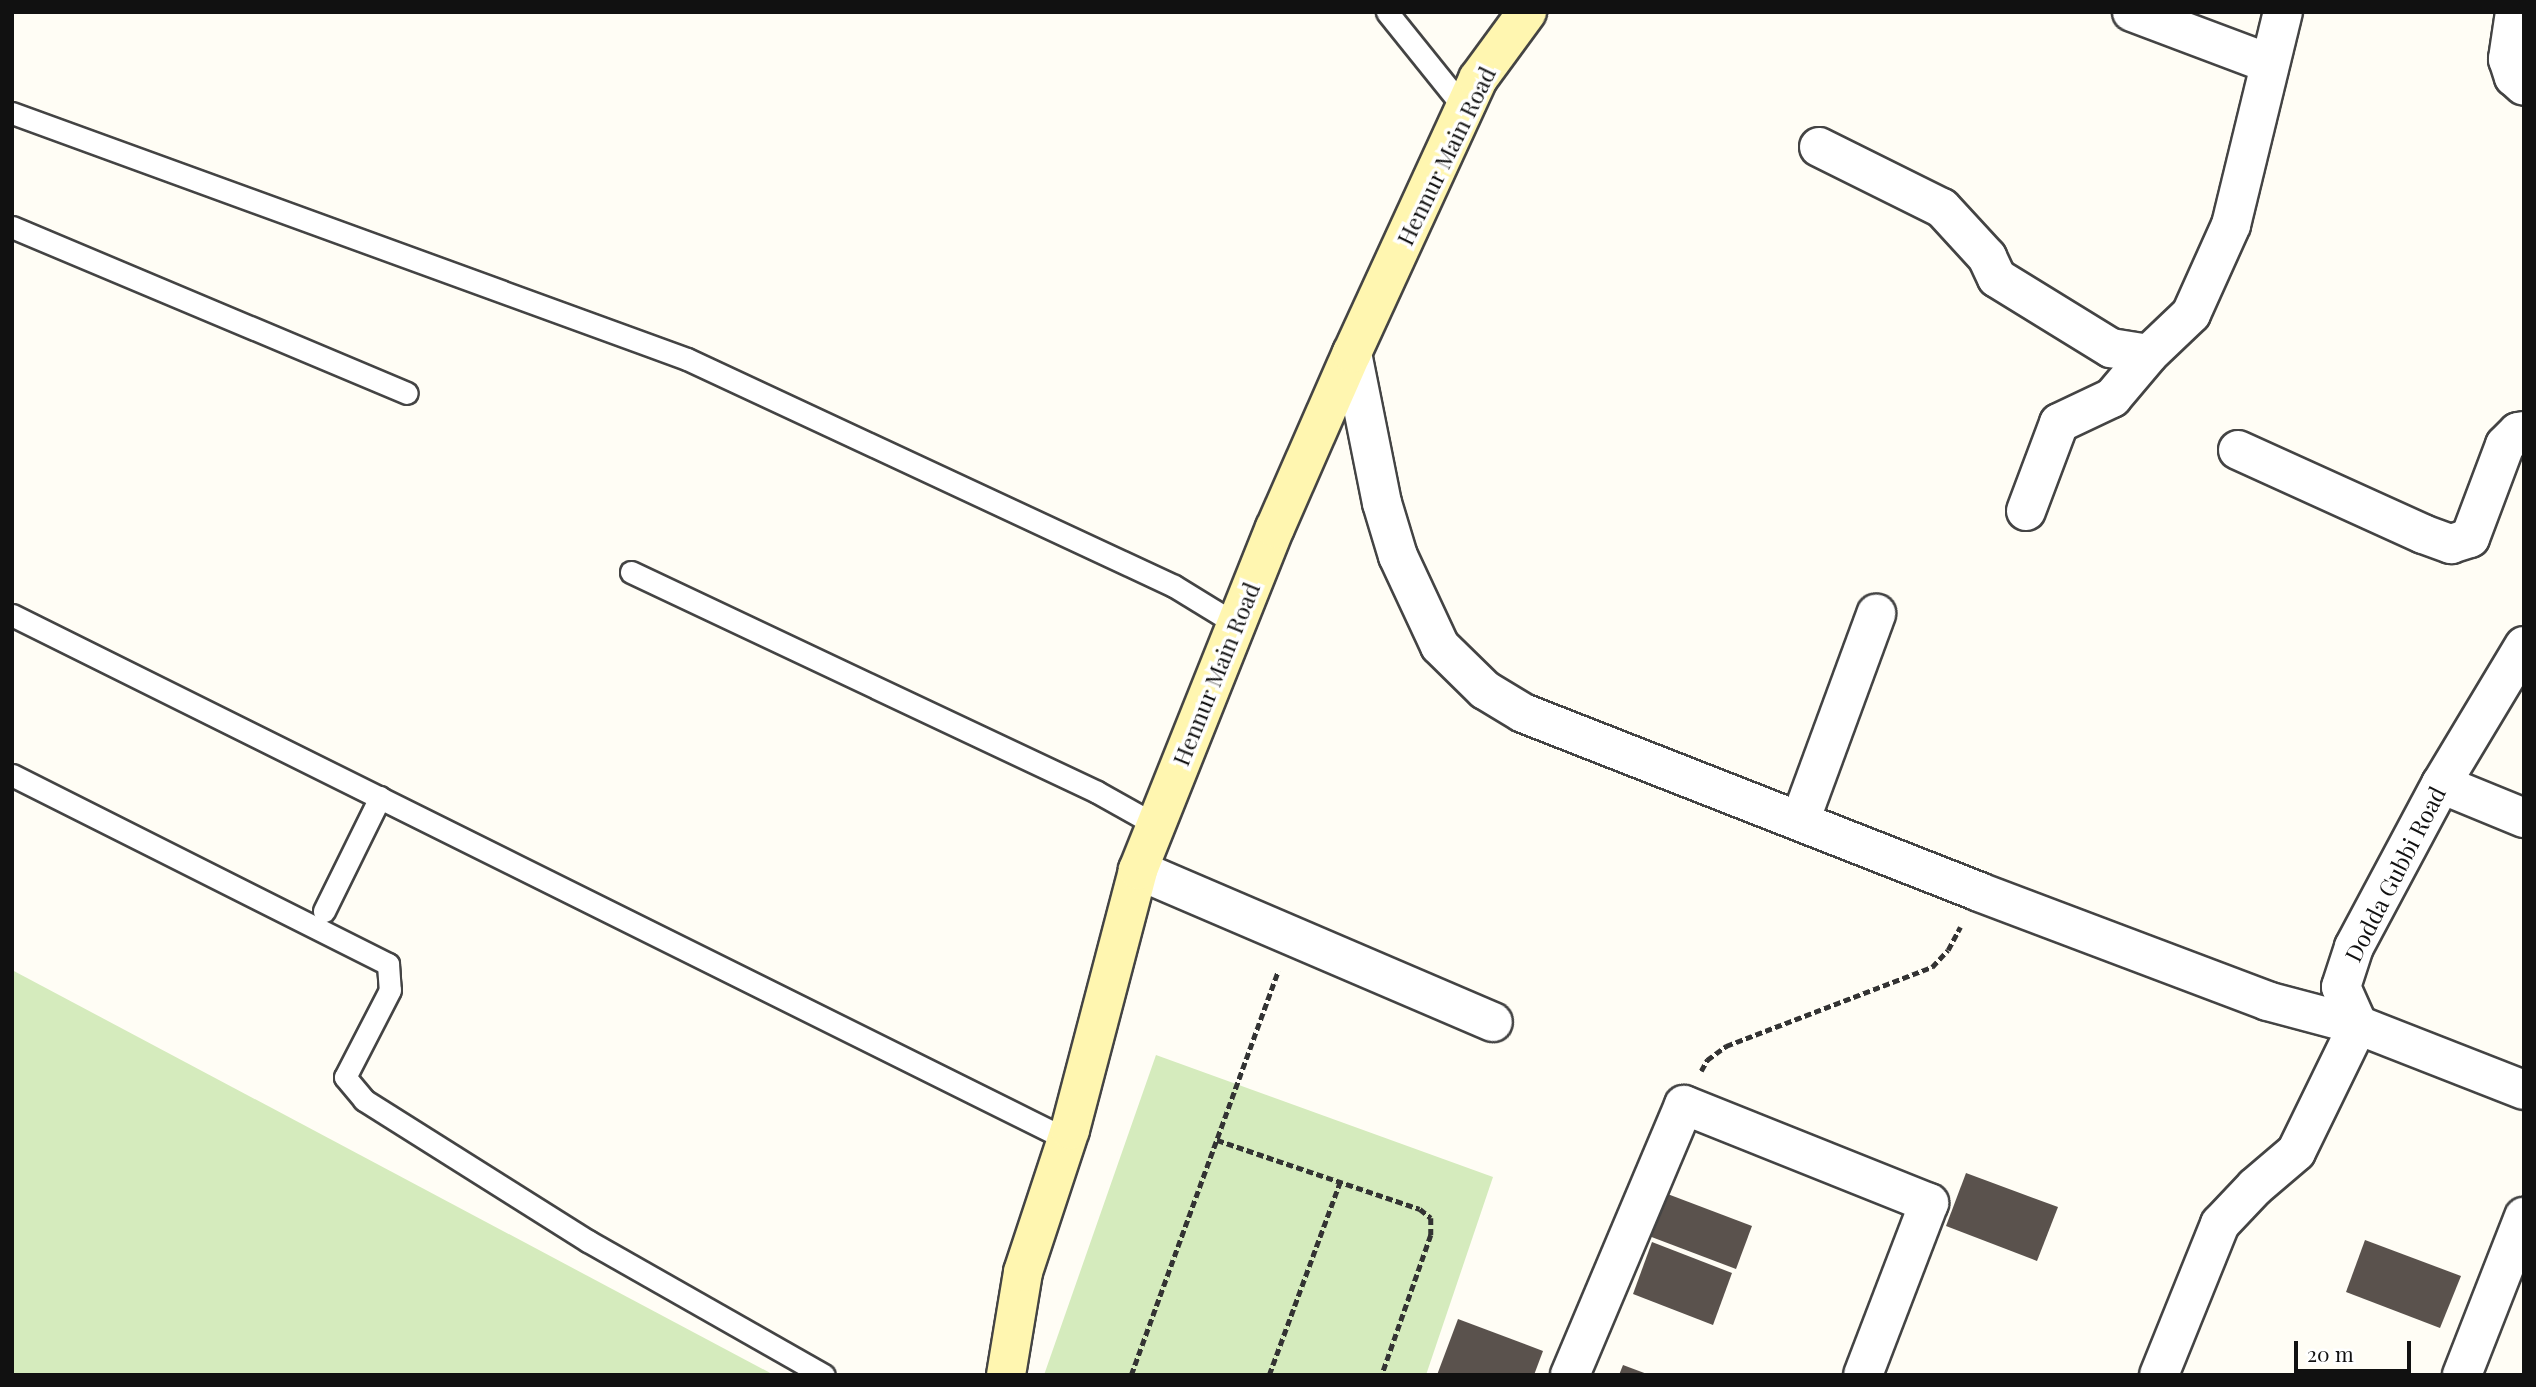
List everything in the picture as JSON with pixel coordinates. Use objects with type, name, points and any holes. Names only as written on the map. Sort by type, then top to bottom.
[{"type":"main road","name":"Hennur Main Road","points":[[1006,1375],[1023,1272],[1066,1139],[1138,870],[1236,624],[1352,354],[1478,79],[1527,12]]},
{"type":"street","points":[[2132,12],[2270,64]]},
{"type":"street","points":[[2026,511],[2059,423],[2075,413],[2112,398],[2149,354],[2192,314],[2231,225],[2283,12]]},
{"type":"street","points":[[2515,12],[2508,59],[2514,77],[2524,86]]},
{"type":"street","points":[[1819,147],[1942,208],[1987,257],[1997,278],[2111,348],[2149,354]]},
{"type":"street","points":[[1352,354],[1381,503],[1398,556],[1440,646],[1485,690],[1523,713],[1979,892],[2267,1001],[2358,1025],[2524,1090]]},
{"type":"street","points":[[2238,450],[2451,544],[2470,538],[2505,445],[2518,432],[2524,431]]},
{"type":"street","points":[[1800,821],[1876,614]]},
{"type":"street","name":"Dodda Gubbi Road","points":[[2358,1025],[2341,987],[2354,947],[2441,784],[2524,646]]},
{"type":"street","points":[[2441,784],[2524,818]]},
{"type":"street","points":[[1138,870],[1493,1023]]},
{"type":"street","points":[[2159,1375],[2220,1224],[2255,1186],[2295,1152],[2358,1025]]},
{"type":"street","points":[[1570,1375],[1684,1105],[1928,1203],[1863,1375]]},
{"type":"street","points":[[2462,1375],[2524,1217]]},
{"type":"lane","points":[[1387,12],[1465,109]]},
{"type":"lane","points":[[12,113],[687,359],[1174,586],[1236,624]]},
{"type":"lane","points":[[12,227],[407,393]]},
{"type":"lane","points":[[631,572],[1097,792],[1156,825]]},
{"type":"lane","points":[[12,615],[1066,1139]]},
{"type":"lane","points":[[12,775],[388,964],[390,990],[345,1077],[364,1100],[588,1241],[824,1375]]},
{"type":"lane","points":[[324,911],[380,797]]},
{"type":"path","points":[[1684,1105],[1707,1060],[1726,1046],[1932,967],[1948,950],[1979,892]]},
{"type":"path","points":[[1131,1375],[1291,936]]},
{"type":"path","points":[[1217,1140],[1420,1209],[1431,1218],[1431,1235],[1382,1375]]},
{"type":"path","points":[[1269,1375],[1340,1182]]},
{"type":"green space","points":[[12,970],[774,1375],[12,1375]]},
{"type":"green space","points":[[1156,1055],[1493,1177],[1426,1375],[1044,1375]]},
{"type":"building","points":[[1966,1173],[2058,1207],[2037,1261],[1946,1226]]},
{"type":"building","points":[[1657,1190],[1752,1226],[1736,1269],[1641,1233]]},
{"type":"building","points":[[2365,1240],[2461,1276],[2440,1328],[2346,1292]]},
{"type":"building","points":[[1652,1242],[1732,1273],[1713,1325],[1633,1294]]},
{"type":"building","points":[[1458,1319],[1543,1351],[1534,1375],[1437,1375]]},
{"type":"building","points":[[1623,1365],[1647,1374],[1647,1375],[1619,1375]]}]
